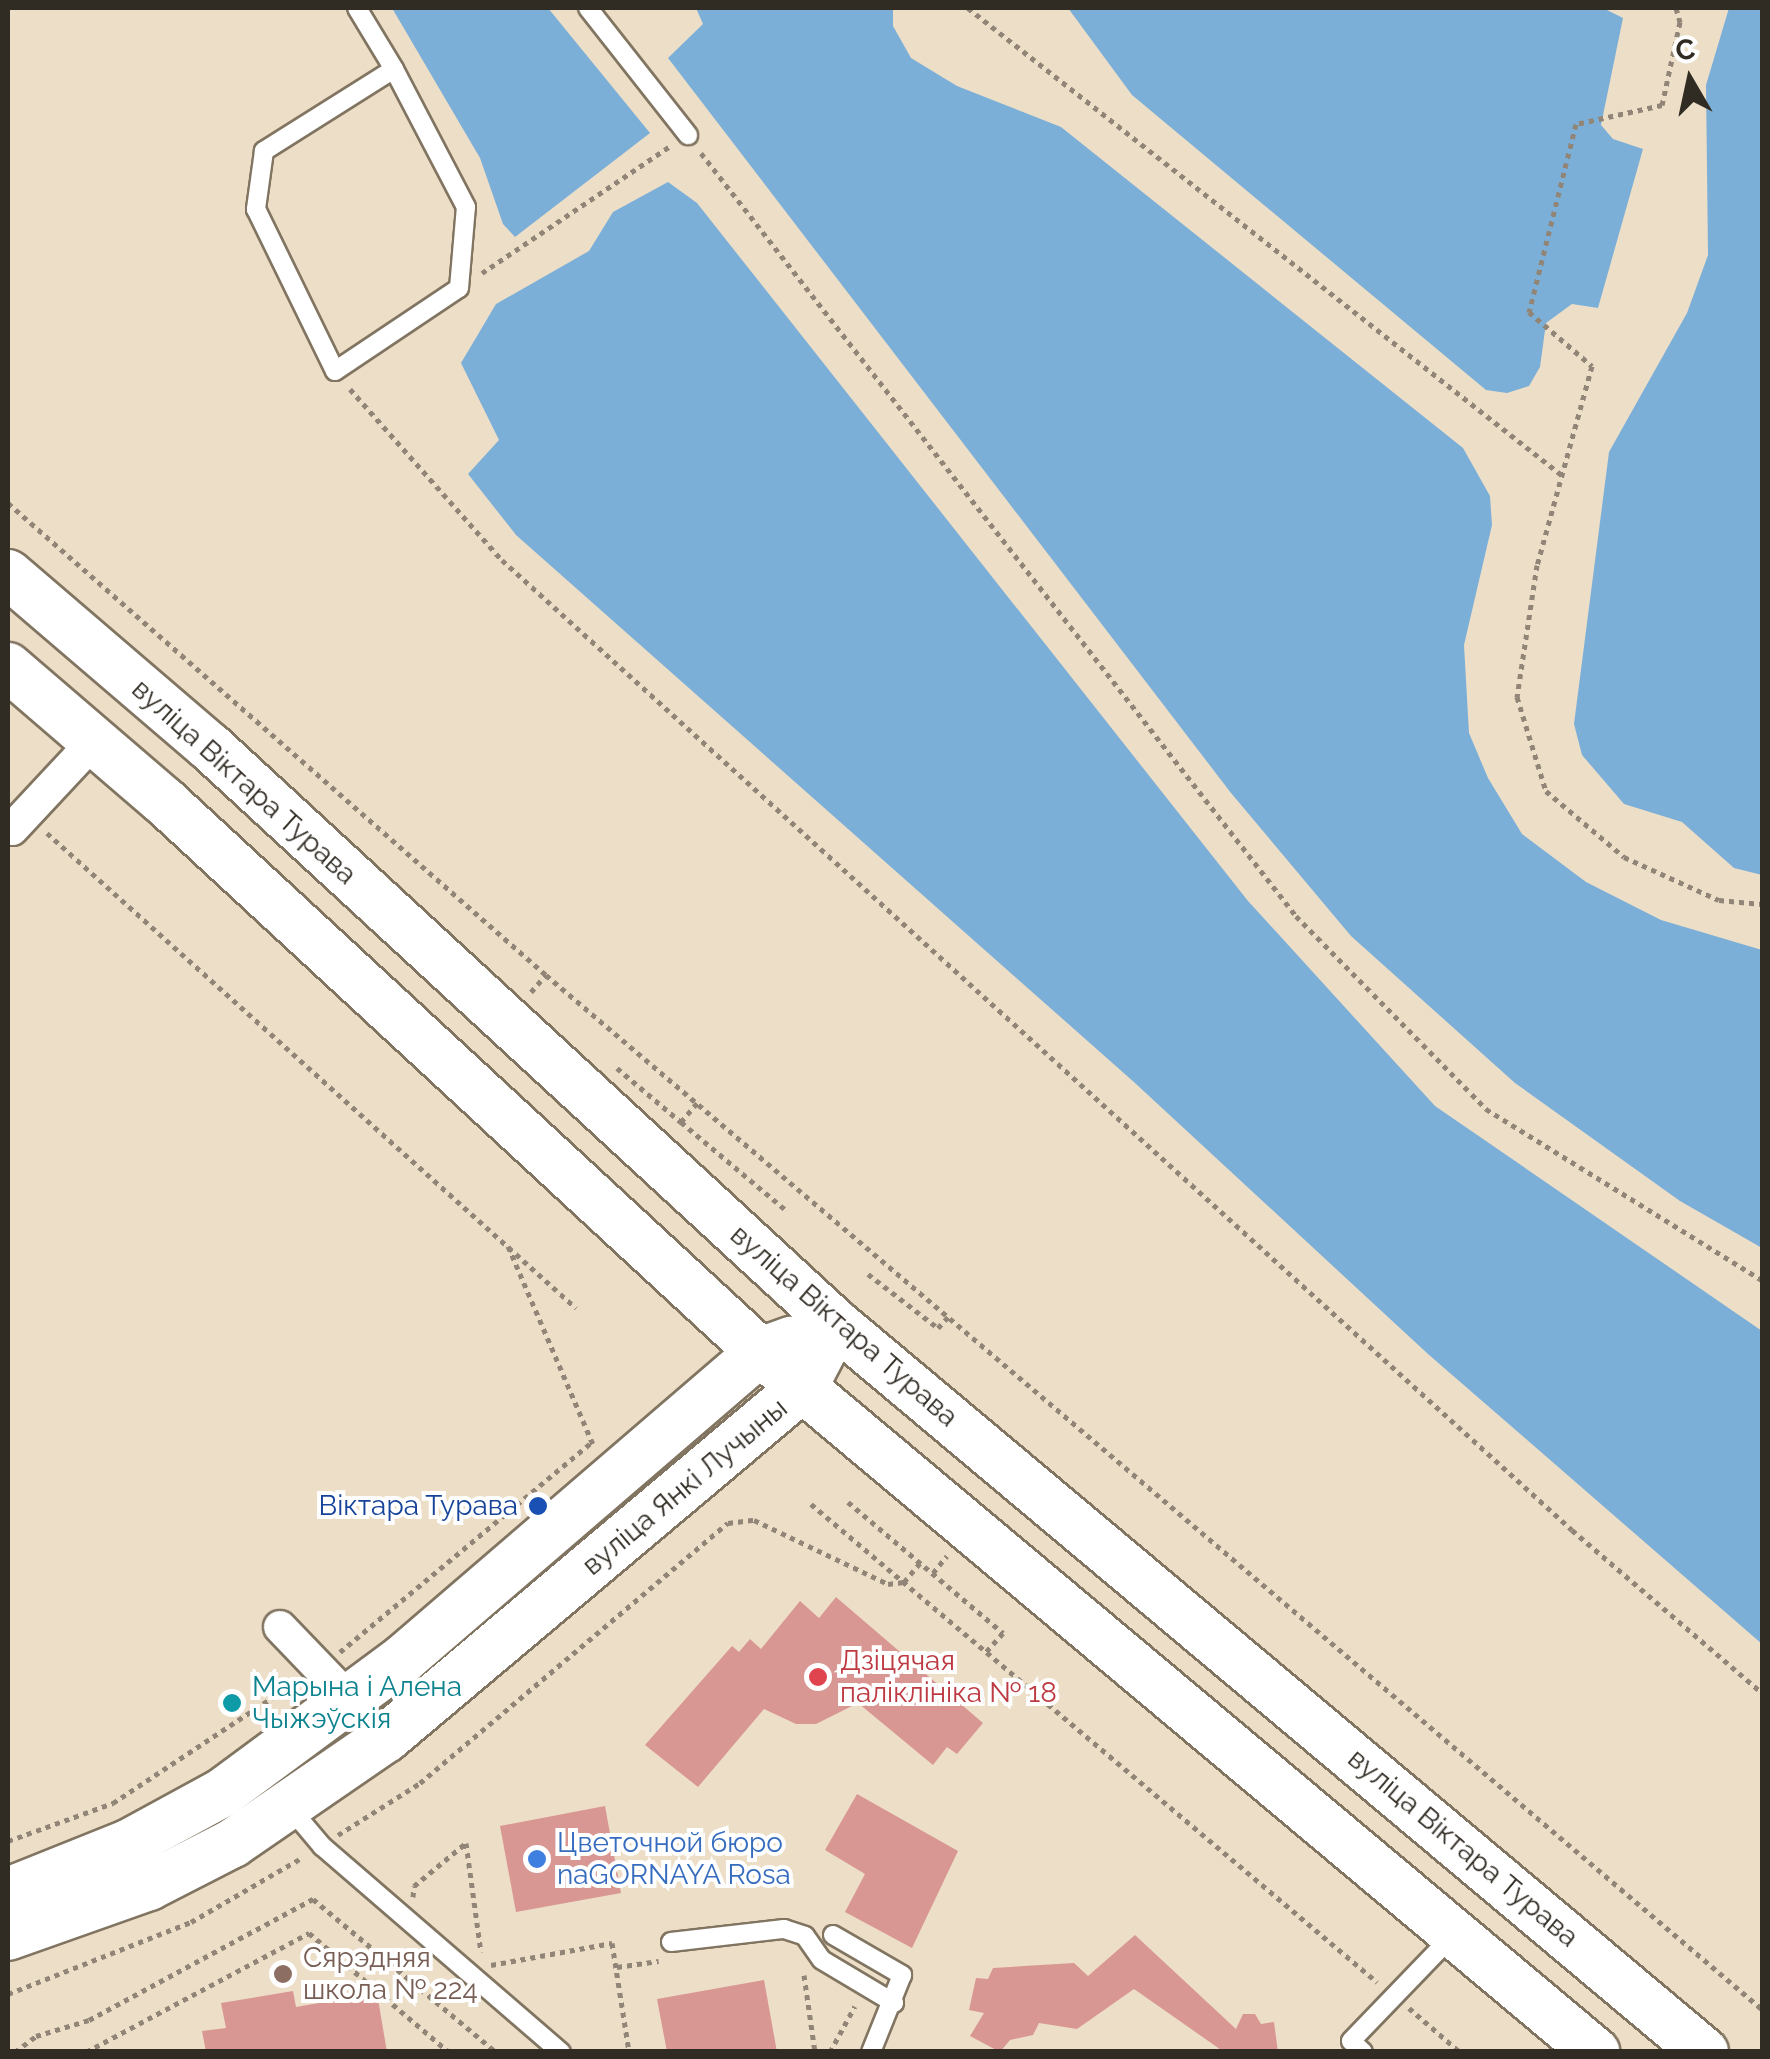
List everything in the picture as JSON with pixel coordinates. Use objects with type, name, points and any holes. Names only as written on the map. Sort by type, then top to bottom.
[{"type":"main road","name":"вуліца Віктара Турава","points":[[8,574],[210,747],[836,1324],[1704,2052]]},
{"type":"main road","points":[[8,667],[94,741],[760,1352],[1594,2052]]},
{"type":"main road","name":"вуліца Янкі Лучыны","points":[[8,1892],[128,1844],[222,1793],[350,1700],[760,1352],[836,1324]]},
{"type":"main road","name":"вуліца Янкі Лучыны","points":[[8,1936],[149,1886],[290,1808],[386,1738],[802,1388],[836,1324]]},
{"type":"street","points":[[19,821],[94,741]]},
{"type":"street","points":[[280,1627],[350,1700]]},
{"type":"lane","points":[[357,8],[394,69],[466,207],[458,288],[335,371],[256,209],[264,151],[394,69]]},
{"type":"lane","points":[[588,8],[688,135]]},
{"type":"lane","points":[[290,1808],[322,1846],[561,2052]]},
{"type":"lane","points":[[671,1942],[784,1929],[805,1936],[822,1960],[894,2003]]},
{"type":"lane","points":[[1363,2052],[1351,2041],[1455,1934]]},
{"type":"lane","points":[[833,1935],[900,1970],[894,2003],[871,2052]]},
{"type":"path","points":[[968,8],[1563,476]]},
{"type":"path","points":[[1676,8],[1680,22],[1662,104],[1576,124],[1528,312],[1592,366],[1537,565],[1517,697],[1546,791],[1624,857],[1720,900],[1762,904]]},
{"type":"path","points":[[458,288],[688,135],[1296,916],[1486,1110],[1762,1280]]},
{"type":"path","points":[[335,371],[502,560],[1572,1530],[1762,1693]]},
{"type":"path","points":[[8,503],[546,975],[1762,2009]]},
{"type":"path","points":[[19,821],[504,1239],[528,1269],[576,1308]]},
{"type":"path","points":[[544,1005],[530,993],[546,975]]},
{"type":"path","points":[[612,1064],[786,1210]]},
{"type":"path","points":[[681,1122],[697,1103]]},
{"type":"path","points":[[338,1654],[591,1444],[504,1239]]},
{"type":"path","points":[[868,1274],[938,1328],[948,1317]]},
{"type":"path","points":[[848,1502],[1002,1633],[986,1652]]},
{"type":"path","points":[[811,1504],[1460,2052]]},
{"type":"path","points":[[8,1994],[191,1922],[322,1846],[420,1783],[728,1523],[754,1520],[888,1584],[904,1582],[920,1563]]},
{"type":"path","points":[[8,1841],[113,1804],[287,1688]]},
{"type":"path","points":[[416,1909],[414,1886],[466,1843],[483,1966]]},
{"type":"path","points":[[15,2051],[50,2030],[89,2020],[314,1899],[496,2052]]},
{"type":"path","points":[[86,2052],[309,1933],[449,2052]]},
{"type":"path","points":[[483,1966],[612,1943],[629,2052]]},
{"type":"path","points":[[470,1955],[483,1966]]},
{"type":"path","points":[[815,2052],[802,1975],[816,1982]]},
{"type":"path","points":[[830,2052],[856,2004],[842,1997]]},
{"type":"path","points":[[8,2048],[37,2052]]},
{"type":"water","points":[[392,8],[548,8],[650,133],[515,237],[503,224],[480,158]]},
{"type":"water","points":[[696,8],[893,8],[893,26],[911,58],[957,86],[1061,127],[1463,448],[1490,496],[1492,525],[1464,645],[1469,733],[1488,778],[1522,834],[1586,882],[1661,920],[1762,950],[1762,1248],[1680,1201],[1515,1083],[1351,936],[1231,793],[668,58],[703,24]]},
{"type":"water","points":[[1068,8],[1603,8],[1623,18],[1601,125],[1613,139],[1643,149],[1598,308],[1572,304],[1546,323],[1540,367],[1529,386],[1507,393],[1486,390],[1132,95]]},
{"type":"water","points":[[1729,8],[1762,8],[1762,875],[1734,868],[1682,822],[1624,804],[1582,755],[1574,724],[1609,452],[1687,313],[1708,255],[1706,85]]},
{"type":"water","points":[[668,182],[697,203],[1248,901],[1435,1106],[1762,1331],[1762,1644],[1428,1354],[1135,1083],[516,535],[468,474],[499,440],[461,363],[496,304],[589,251],[613,212]]},
{"type":"building","name":"Дзіцячая паліклініка № 18","points":[[836,1597],[983,1723],[957,1754],[947,1747],[933,1765],[858,1703],[816,1724],[796,1724],[764,1709],[698,1787],[645,1745],[732,1646],[739,1652],[750,1639],[761,1649],[800,1601],[819,1618]]},
{"type":"building","points":[[857,1794],[958,1851],[912,1948],[845,1912],[865,1874],[825,1850]]},
{"type":"building","points":[[605,1806],[621,1893],[516,1912],[500,1826]]},
{"type":"building","points":[[1135,1935],[1236,2029],[1243,2014],[1255,2014],[1261,2024],[1274,2022],[1278,2052],[1224,2052],[1134,1989],[1077,2029],[1039,2023],[1033,2035],[1010,2040],[1000,2052],[970,2036],[984,2013],[969,2010],[976,1978],[988,1979],[993,1968],[1074,1963],[1088,1976]]},
{"type":"building","points":[[764,1980],[777,2052],[667,2052],[657,1999]]},
{"type":"building","name":"Сярэдняя школа № 224","points":[[293,1991],[296,2007],[377,1993],[387,2052],[206,2052],[202,2031],[226,2028],[221,2003]]},
{"type":"place","name":"Віктара Турава","points":[[538,1506]]},
{"type":"place","name":"Дзіцячая паліклініка № 18","points":[[818,1677]]},
{"type":"place","name":"Марына і Алена Чыжэўскія","points":[[232,1703]]},
{"type":"place","name":"Цветочной бюро naGORNAYA Rosa","points":[[537,1859]]},
{"type":"place","name":"Сярэдняя школа № 224","points":[[283,1974]]}]
